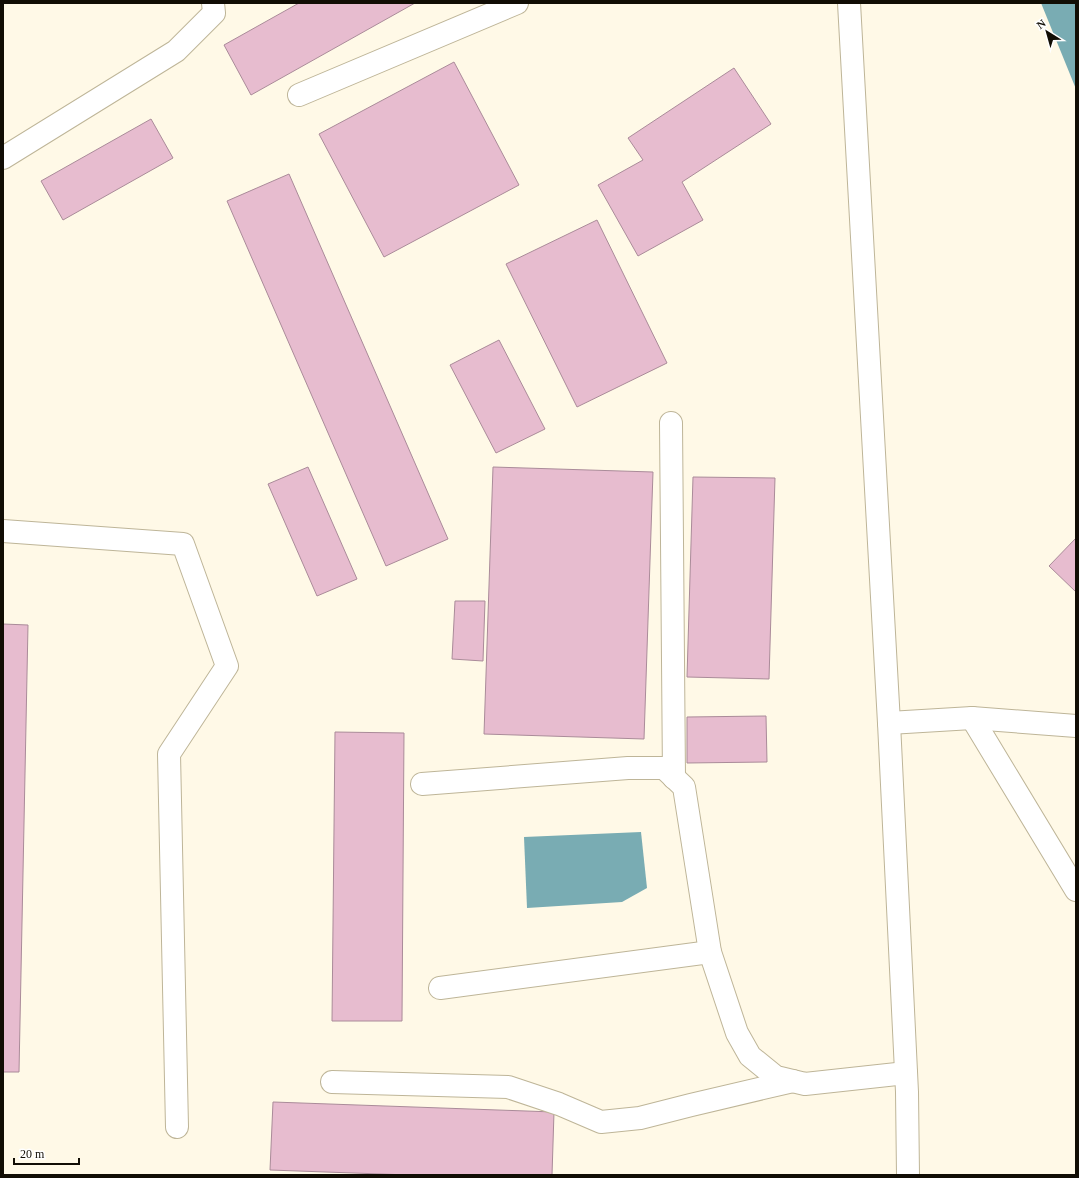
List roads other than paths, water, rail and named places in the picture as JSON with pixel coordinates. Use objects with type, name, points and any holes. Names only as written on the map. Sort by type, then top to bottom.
[{"type":"street","points":[[3,158],[176,51],[214,13],[213,3]]},
{"type":"street","points":[[299,95],[517,3]]},
{"type":"street","points":[[850,3],[889,722],[906,1073],[908,1175]]},
{"type":"street","points":[[671,423],[674,778]]},
{"type":"street","points":[[3,531],[183,544],[227,666],[170,754],[177,1127]]},
{"type":"street","points":[[889,722],[972,718],[1076,726]]},
{"type":"street","points":[[972,718],[1076,890]]},
{"type":"street","points":[[422,784],[628,768],[664,768],[684,787],[710,952],[737,1034],[750,1056],[776,1077],[805,1084],[906,1073]]},
{"type":"street","points":[[440,988],[710,952]]},
{"type":"street","points":[[332,1082],[508,1087],[559,1104],[601,1122],[640,1118],[691,1104],[793,1081]]},
{"type":"water","points":[[1041,3],[1076,3],[1076,89]]},
{"type":"water","points":[[641,832],[647,888],[622,902],[527,908],[524,837]]}]
